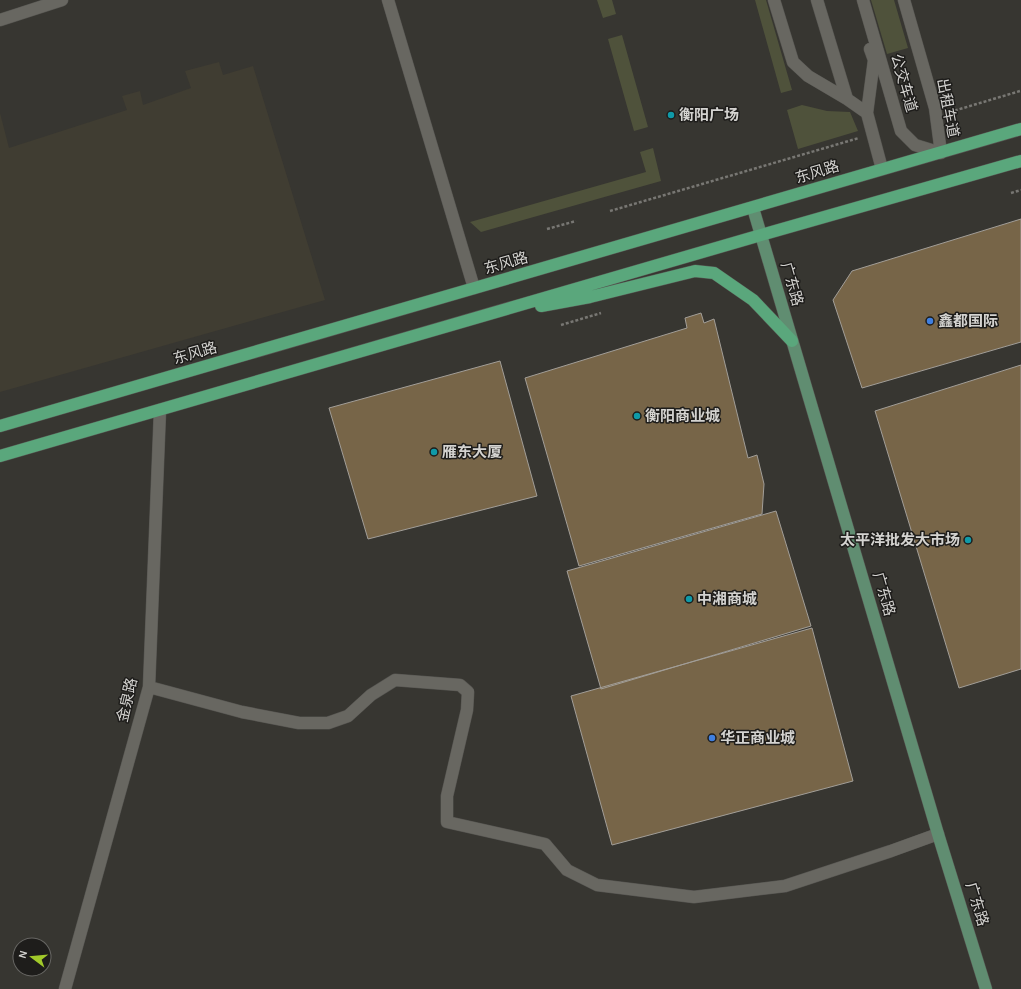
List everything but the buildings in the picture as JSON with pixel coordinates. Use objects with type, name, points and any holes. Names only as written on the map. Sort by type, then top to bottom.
[{"type":"highway","name":"东风路","points":[[0,426],[753,208],[882,169],[1021,130]]},
{"type":"highway","points":[[0,456],[1021,161]]},
{"type":"highway","points":[[477,318],[590,297],[695,271],[714,273],[753,300],[792,341]]},
{"type":"main road","name":"广东路","points":[[753,208],[938,834],[986,989]]},
{"type":"street","points":[[0,20],[62,0]]},
{"type":"street","points":[[388,0],[474,288]]},
{"type":"street","points":[[774,0],[793,62],[808,76],[867,113]]},
{"type":"street","points":[[817,0],[847,100]]},
{"type":"street","points":[[856,0],[874,60],[867,113],[882,169]]},
{"type":"street","name":"公交车道","points":[[863,0],[901,131],[915,145],[941,153]]},
{"type":"street","name":"出租车道","points":[[904,0],[936,116],[941,153]]},
{"type":"street","name":"出租车道","points":[[912,0],[926,48],[924,69]]},
{"type":"street","name":"金泉路","points":[[65,989],[149,687],[160,410]]},
{"type":"street","points":[[149,687],[242,712],[299,723],[328,723],[348,716],[371,695],[395,680],[460,685],[468,692],[467,710],[447,796],[447,822],[545,844],[567,870],[597,885],[694,896],[785,886],[938,834]]},
{"type":"path","points":[[936,116],[1020,91]]},
{"type":"path","points":[[610,211],[873,134]]},
{"type":"path","points":[[1012,193],[1021,190]]},
{"type":"path","points":[[547,229],[576,221]]},
{"type":"path","points":[[561,325],[601,313]]},
{"type":"shaded area","points":[[219,62],[223,75],[253,66],[325,300],[0,392],[0,113],[9,148],[127,110],[122,96],[140,91],[143,105],[191,88],[185,71]]},
{"type":"green space","points":[[597,0],[612,0],[616,14],[603,18]]},
{"type":"green space","points":[[755,0],[766,0],[792,90],[781,93]]},
{"type":"green space","points":[[871,0],[894,0],[908,48],[887,54]]},
{"type":"green space","points":[[622,35],[648,127],[634,131],[608,39]]},
{"type":"green space","points":[[802,105],[827,111],[850,112],[858,131],[798,149],[787,110]]},
{"type":"green space","points":[[653,148],[661,181],[481,232],[470,222],[646,172],[640,152]]},
{"type":"place","name":"衡阳广场","points":[[671,115]]},
{"type":"place","name":"鑫都国际","points":[[930,321]]},
{"type":"place","name":"衡阳商业城","points":[[637,416]]},
{"type":"place","name":"雁东大厦","points":[[434,452]]},
{"type":"place","name":"太平洋批发大市场","points":[[968,540]]},
{"type":"place","name":"中湘商城","points":[[689,599]]},
{"type":"place","name":"华正商业城","points":[[712,738]]}]
